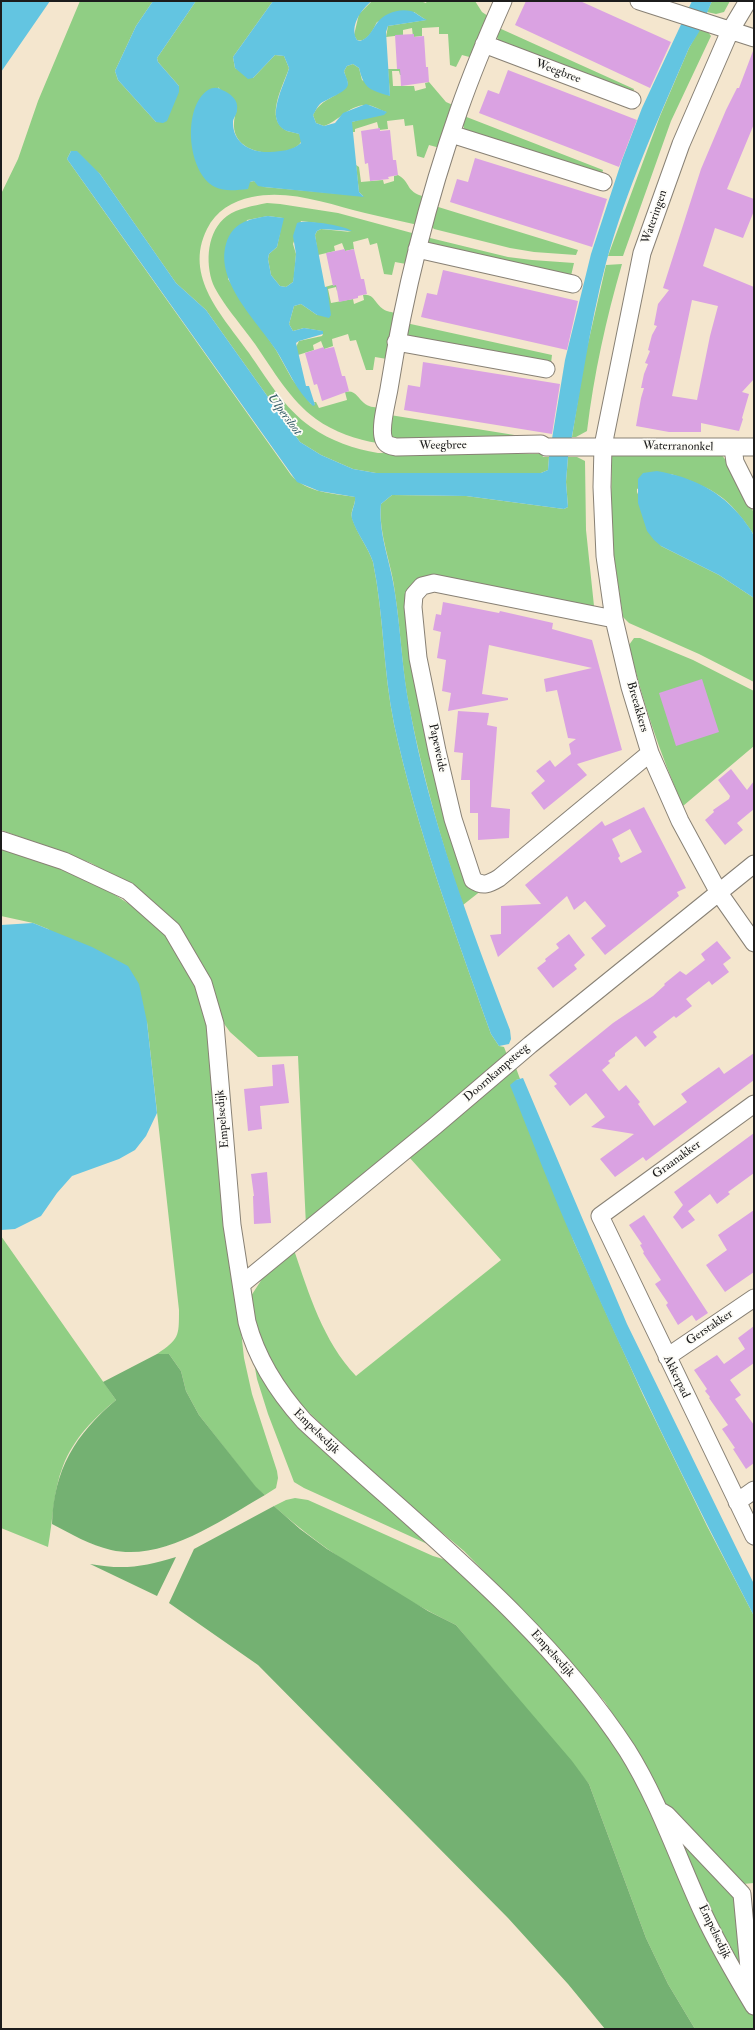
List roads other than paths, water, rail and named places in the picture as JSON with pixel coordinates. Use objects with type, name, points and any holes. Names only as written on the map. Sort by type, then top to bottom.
[{"type":"street","name":"Weegbree","points":[[503,1],[484,44],[429,199],[396,342],[383,430],[384,439],[389,445],[396,447],[541,444],[546,447],[603,446]]},
{"type":"street","points":[[639,1],[754,38]]},
{"type":"street","name":"Wateringen","points":[[603,446],[642,253],[722,28],[748,1]]},
{"type":"street","name":"Weegbree","points":[[484,44],[632,100]]},
{"type":"street","points":[[451,134],[602,182]]},
{"type":"street","points":[[417,249],[573,284]]},
{"type":"street","points":[[396,342],[546,369]]},
{"type":"street","name":"Waterranonkel","points":[[603,446],[754,447]]},
{"type":"street","name":"Breeakkers","points":[[603,446],[602,487],[605,556],[614,619],[630,687],[650,753],[680,821],[719,893],[754,943]]},
{"type":"street","points":[[733,448],[735,462],[754,500]]},
{"type":"street","name":"Papeweide","points":[[614,619],[434,583],[422,586],[414,596],[413,607],[418,658],[436,751],[453,819],[473,880],[479,884],[490,884],[499,878],[650,753]]},
{"type":"street","name":"Empelsedijk","points":[[1,840],[64,861],[128,890],[172,930],[202,983],[215,1024],[232,1225],[251,1336],[267,1371],[284,1399],[304,1421],[339,1454],[459,1560],[524,1623],[585,1692],[626,1750],[644,1779],[704,1913],[729,1963],[753,2004]]},
{"type":"street","name":"Doornkampsteeg","points":[[242,1284],[530,1045],[754,864]]},
{"type":"street","name":"Graanakker","points":[[600,1216],[754,1104]]},
{"type":"street","name":"Akkerpad","points":[[600,1216],[666,1357],[754,1536]]},
{"type":"street","name":"Gerstakker","points":[[666,1357],[754,1298]]},
{"type":"street","points":[[737,1502],[754,1490]]},
{"type":"street","points":[[658,1811],[667,1815],[748,1891],[753,2004]]},
{"type":"water","points":[[1,1],[50,1],[1,72]]},
{"type":"water","points":[[153,1],[196,1],[157,58],[158,62],[179,86],[179,92],[167,121],[163,123],[156,122],[118,80],[115,71],[136,26]]},
{"type":"water","points":[[273,1],[372,1],[360,13],[355,24],[355,35],[357,40],[360,41],[368,36],[380,19],[392,12],[402,10],[411,11],[427,20],[388,26],[386,32],[390,96],[369,88],[363,80],[359,68],[353,64],[347,66],[344,71],[348,82],[347,87],[341,93],[320,104],[313,115],[316,123],[324,126],[335,123],[343,113],[366,104],[387,112],[384,115],[352,122],[359,192],[364,197],[264,187],[258,186],[254,181],[250,182],[248,189],[223,190],[215,187],[206,180],[198,168],[191,140],[191,124],[194,110],[200,98],[212,88],[217,88],[228,93],[237,103],[237,113],[233,121],[234,129],[239,141],[244,145],[256,151],[270,152],[290,149],[301,143],[299,134],[287,131],[280,126],[277,119],[276,111],[280,92],[289,68],[284,56],[275,55],[253,78],[248,79],[235,68],[233,57]]},
{"type":"water","points":[[692,1],[712,1],[699,32],[689,48],[633,181],[614,235],[600,287],[568,457],[566,482],[568,507],[564,509],[466,496],[392,495],[381,504],[381,526],[395,593],[405,681],[418,751],[428,792],[452,872],[510,1030],[511,1039],[509,1044],[499,1046],[491,1034],[438,881],[425,842],[403,764],[390,704],[377,582],[373,562],[352,519],[355,497],[319,491],[297,482],[67,159],[71,151],[77,151],[100,174],[176,283],[206,310],[300,442],[321,455],[353,469],[376,473],[541,473],[548,470],[565,360],[591,254],[622,160],[642,108]]},
{"type":"water","points":[[268,216],[284,218],[277,247],[269,254],[268,259],[271,275],[280,286],[286,287],[293,282],[296,254],[293,236],[297,223],[308,222],[325,224],[342,227],[352,231],[321,229],[317,231],[315,235],[325,287],[327,287],[331,315],[329,318],[317,315],[301,304],[294,306],[289,324],[293,331],[304,328],[323,331],[323,334],[296,343],[306,386],[309,386],[315,405],[313,406],[302,394],[276,350],[249,314],[232,287],[226,273],[224,258],[226,244],[232,231],[242,223]]},
{"type":"water","points":[[657,471],[694,481],[705,487],[725,501],[743,519],[752,532],[754,538],[754,598],[719,575],[661,546],[647,531],[638,503],[638,479],[643,473]]},
{"type":"water","points":[[33,923],[92,947],[128,966],[139,984],[147,1022],[157,1113],[146,1136],[135,1150],[119,1159],[72,1176],[57,1193],[41,1216],[15,1229],[1,1230],[1,925]]},
{"type":"water","points":[[523,1078],[627,1324],[754,1584],[754,1616],[707,1524],[616,1337],[549,1184],[510,1085],[516,1080]]},
{"type":"water label","name":"Ulpersloot","points":[[284,415]]}]
